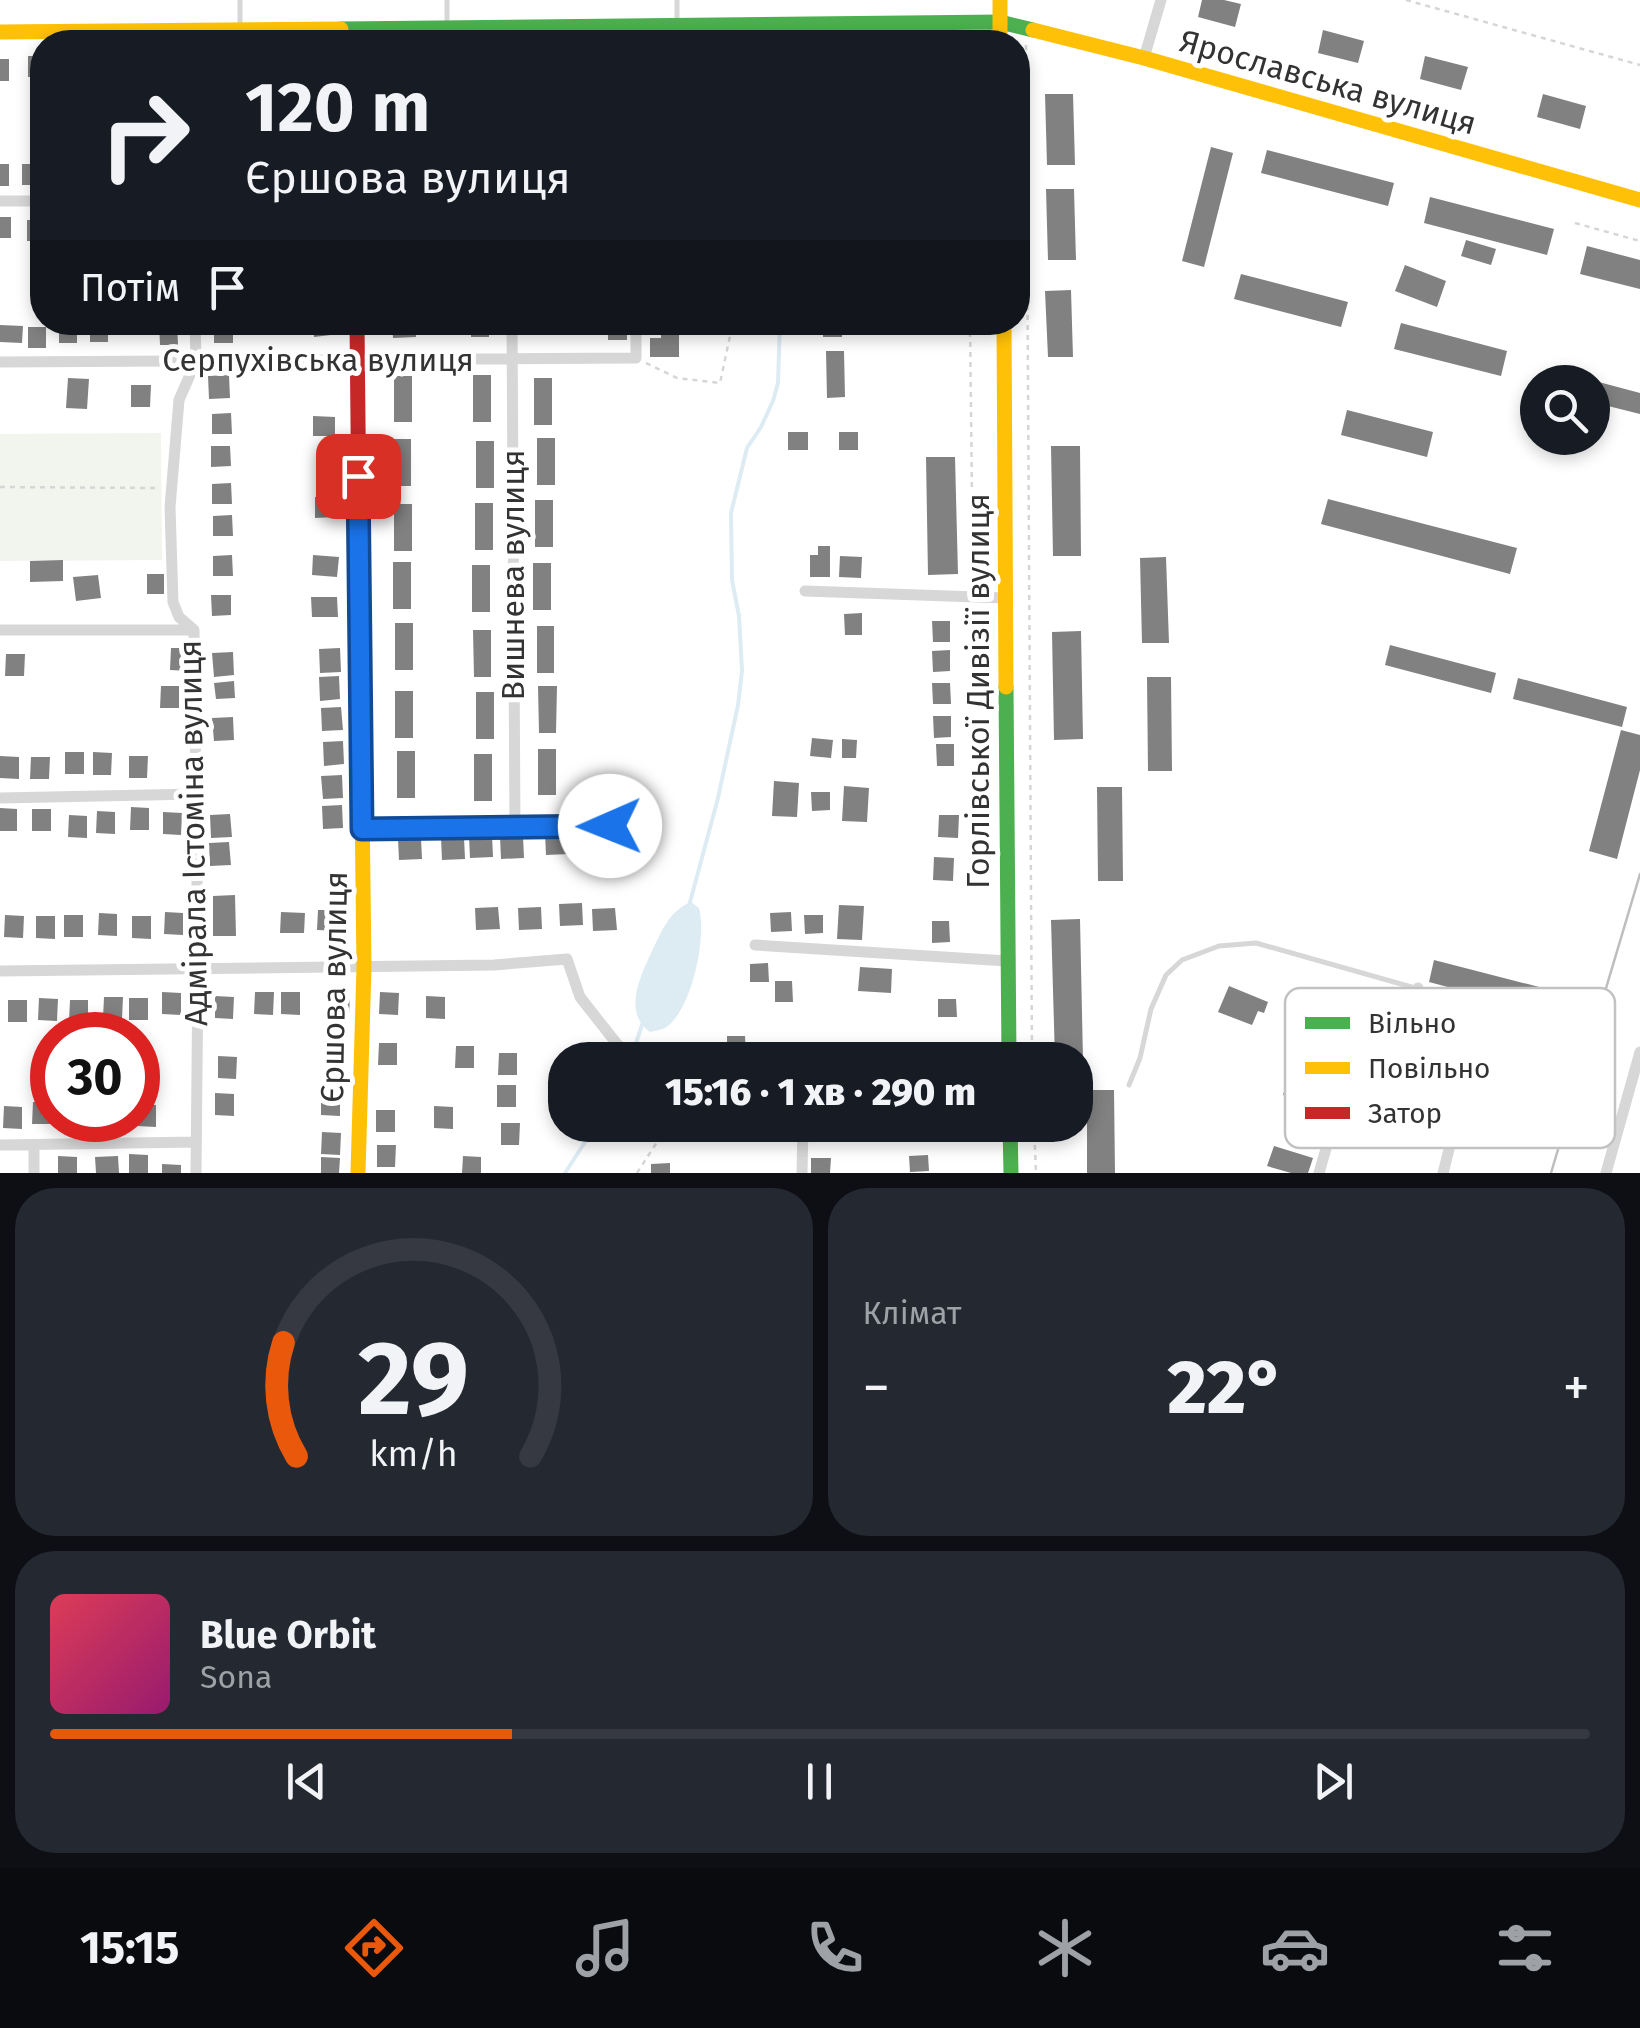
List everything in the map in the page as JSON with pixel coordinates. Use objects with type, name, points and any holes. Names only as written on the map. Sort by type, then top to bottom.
[{"type":"street","points":[[1000,0],[1000,30]]},
{"type":"street","points":[[1144,58],[1161,0]]},
{"type":"street","name":"Ярославська вулиця","points":[[572,30],[677,24],[1000,22],[1144,58],[1640,200]]},
{"type":"street","points":[[639,25],[639,30]]},
{"type":"street","name":"Ярославська вулиця","points":[[234,30],[257,30]]},
{"type":"street","name":"Ярославська вулиця","points":[[418,30],[478,30]]},
{"type":"street","name":"Ярославська вулиця","points":[[0,32],[30,33]]},
{"type":"street","points":[[0,201],[30,201]]},
{"type":"street","name":"Адмірала Істоміна вулиця","points":[[195,335],[196,361],[179,400],[171,488],[174,602],[179,617],[194,630],[196,1173]]},
{"type":"street","name":"Єршова вулиця","points":[[357,335],[364,967],[358,1173]]},
{"type":"street","name":"Вишнева вулиця","points":[[512,335],[515,827]]},
{"type":"street","points":[[636,335],[636,358]]},
{"type":"street","name":"Горлівської Дивізії вулиця","points":[[1004,335],[1009,1042]]},
{"type":"street","name":"Серпухівська вулиця","points":[[0,362],[636,358]]},
{"type":"street","points":[[806,591],[1006,598]]},
{"type":"street","points":[[0,630],[194,630]]},
{"type":"street","points":[[0,798],[197,794]]},
{"type":"street","points":[[362,829],[610,826]]},
{"type":"street","points":[[755,945],[1008,961]]},
{"type":"street","points":[[0,971],[494,965],[567,960],[580,997],[616,1042]]},
{"type":"street","points":[[1615,1148],[1634,1094],[1640,1052]]},
{"type":"street","points":[[0,1145],[196,1142]]},
{"type":"street","points":[[802,1142],[802,1173]]},
{"type":"street","points":[[1010,1142],[1011,1173]]},
{"type":"street","points":[[34,1145],[34,1173]]},
{"type":"street","points":[[1318,1173],[1326,1148]]},
{"type":"street","points":[[1443,1173],[1450,1148]]},
{"type":"street","points":[[1606,1173],[1615,1148]]},
{"type":"lane","points":[[240,0],[240,29]]},
{"type":"lane","points":[[447,0],[448,27]]},
{"type":"lane","points":[[677,0],[677,24]]},
{"type":"lane","points":[[1129,1085],[1166,975],[1182,960],[1219,946],[1256,943],[1418,988]]},
{"type":"path","points":[[1406,0],[1640,65]]},
{"type":"path","points":[[1574,223],[1640,242]]},
{"type":"path","points":[[636,358],[677,378],[720,382],[730,335]]},
{"type":"path","points":[[970,335],[973,597]]},
{"type":"path","points":[[1029,335],[1032,1042]]},
{"type":"path","points":[[0,487],[171,488]]},
{"type":"path","points":[[637,1173],[657,1142]]},
{"type":"path","points":[[1035,1142],[1036,1173]]},
{"type":"shaded area","points":[[161,433],[162,560],[0,561],[0,434]]},
{"type":"shaded area","points":[[691,902],[699,908],[701,937],[690,990],[675,1019],[665,1028],[650,1032],[637,1014],[639,982],[667,922]]},
{"type":"building","points":[[1202,0],[1241,4],[1235,27],[1198,17]]},
{"type":"building","points":[[1323,30],[1364,41],[1358,63],[1318,53]]},
{"type":"building","points":[[1425,56],[1468,67],[1461,90],[1420,79]]},
{"type":"building","points":[[0,59],[9,59],[9,81],[0,81]]},
{"type":"building","points":[[1045,94],[1073,94],[1075,165],[1047,165]]},
{"type":"building","points":[[1543,94],[1586,106],[1580,129],[1537,117]]},
{"type":"building","points":[[1211,147],[1233,153],[1204,267],[1182,261]]},
{"type":"building","points":[[1267,150],[1394,183],[1388,206],[1261,173]]},
{"type":"building","points":[[0,164],[9,164],[9,186],[0,186]]},
{"type":"building","points":[[22,164],[30,164],[30,185],[22,185]]},
{"type":"building","points":[[1046,189],[1074,189],[1076,260],[1048,260]]},
{"type":"building","points":[[1430,197],[1554,229],[1547,255],[1424,223]]},
{"type":"building","points":[[0,217],[11,217],[11,238],[0,238]]},
{"type":"building","points":[[27,220],[30,220],[30,241]]},
{"type":"building","points":[[1466,240],[1496,249],[1491,265],[1461,256]]},
{"type":"building","points":[[1587,246],[1640,260],[1640,289],[1580,274]]},
{"type":"building","points":[[1405,265],[1446,281],[1437,307],[1395,291]]},
{"type":"building","points":[[1241,274],[1348,302],[1341,327],[1234,299]]},
{"type":"building","points":[[1071,290],[1073,357],[1048,357],[1045,291]]},
{"type":"building","points":[[1401,323],[1507,351],[1501,376],[1394,349]]},
{"type":"building","points":[[0,325],[23,326],[22,343],[0,342]]},
{"type":"building","points":[[28,327],[30,335],[46,335],[46,348],[28,348]]},
{"type":"building","points":[[59,335],[77,335],[77,343],[59,343]]},
{"type":"building","points":[[90,335],[108,335],[108,342],[90,342]]},
{"type":"building","points":[[160,335],[178,335],[178,345],[160,345]]},
{"type":"building","points":[[214,335],[233,335],[233,343],[214,343]]},
{"type":"building","points":[[608,335],[627,335],[627,340],[608,340]]},
{"type":"building","points":[[679,335],[679,357],[650,357],[650,338]]},
{"type":"building","points":[[826,351],[844,351],[845,397],[827,398]]},
{"type":"building","points":[[229,375],[230,398],[209,399],[208,376]]},
{"type":"building","points":[[473,375],[491,375],[491,422],[473,422]]},
{"type":"building","points":[[394,376],[412,376],[412,422],[394,422]]},
{"type":"building","points":[[68,378],[89,379],[87,409],[66,408]]},
{"type":"building","points":[[534,378],[552,378],[552,425],[534,425]]},
{"type":"building","points":[[131,385],[151,385],[150,407],[131,407]]},
{"type":"building","points":[[1610,385],[1640,393],[1640,414],[1610,406]]},
{"type":"building","points":[[1347,410],[1433,432],[1427,457],[1341,435]]},
{"type":"building","points":[[231,413],[232,434],[212,434],[212,414]]},
{"type":"building","points":[[313,416],[335,417],[335,436],[313,436]]},
{"type":"building","points":[[788,432],[808,432],[808,450],[788,450]]},
{"type":"building","points":[[839,432],[858,432],[858,450],[839,450]]},
{"type":"building","points":[[537,438],[555,438],[555,485],[537,485]]},
{"type":"building","points":[[393,439],[411,439],[411,486],[393,486]]},
{"type":"building","points":[[476,441],[494,441],[494,488],[476,488]]},
{"type":"building","points":[[211,446],[230,446],[231,466],[211,467]]},
{"type":"building","points":[[1051,446],[1080,446],[1081,556],[1053,556]]},
{"type":"building","points":[[316,457],[339,458],[338,477],[316,477]]},
{"type":"building","points":[[926,457],[955,457],[958,574],[928,575]]},
{"type":"building","points":[[231,483],[232,504],[212,504],[212,484]]},
{"type":"building","points":[[315,497],[334,497],[335,517],[315,518]]},
{"type":"building","points":[[1328,499],[1517,548],[1510,574],[1321,524]]},
{"type":"building","points":[[535,500],[553,500],[553,547],[535,547]]},
{"type":"building","points":[[475,503],[493,503],[493,550],[475,550]]},
{"type":"building","points":[[394,504],[412,504],[412,551],[394,551]]},
{"type":"building","points":[[232,515],[233,536],[213,536],[213,516]]},
{"type":"building","points":[[818,546],[830,546],[830,577],[810,577],[810,555],[818,555]]},
{"type":"building","points":[[232,555],[233,576],[213,576],[213,556]]},
{"type":"building","points":[[313,555],[339,557],[337,577],[312,575]]},
{"type":"building","points":[[840,556],[862,557],[861,578],[839,577]]},
{"type":"building","points":[[1166,557],[1169,643],[1142,643],[1140,558]]},
{"type":"building","points":[[63,560],[63,581],[30,582],[30,561]]},
{"type":"building","points":[[393,562],[411,562],[411,609],[393,609]]},
{"type":"building","points":[[533,563],[551,563],[551,610],[533,610]]},
{"type":"building","points":[[472,565],[490,565],[490,612],[472,612]]},
{"type":"building","points":[[147,574],[164,574],[164,594],[147,594]]},
{"type":"building","points":[[98,575],[101,598],[76,601],[73,577]]},
{"type":"building","points":[[211,595],[231,595],[231,615],[212,616]]},
{"type":"building","points":[[311,597],[337,597],[338,617],[312,617]]},
{"type":"building","points":[[862,613],[862,635],[845,635],[844,614]]},
{"type":"building","points":[[932,621],[950,621],[950,642],[933,642]]},
{"type":"building","points":[[395,623],[413,623],[413,670],[395,670]]},
{"type":"building","points":[[537,626],[554,626],[554,673],[537,673]]},
{"type":"building","points":[[473,630],[491,630],[491,677],[474,677]]},
{"type":"building","points":[[1081,631],[1083,739],[1054,740],[1052,632]]},
{"type":"building","points":[[1390,645],[1496,673],[1491,693],[1385,665]]},
{"type":"building","points":[[171,648],[190,648],[189,671],[170,670]]},
{"type":"building","points":[[340,648],[341,672],[320,673],[319,649]]},
{"type":"building","points":[[950,650],[950,671],[933,672],[932,651]]},
{"type":"building","points":[[233,652],[234,675],[214,677],[212,653]]},
{"type":"building","points":[[6,654],[25,654],[24,676],[5,676]]},
{"type":"building","points":[[339,676],[340,699],[320,701],[319,677]]},
{"type":"building","points":[[1147,677],[1171,677],[1172,771],[1148,771]]},
{"type":"building","points":[[1518,678],[1627,707],[1622,727],[1513,699]]},
{"type":"building","points":[[234,681],[235,698],[216,699],[214,683]]},
{"type":"building","points":[[932,683],[950,683],[951,704],[933,704]]},
{"type":"building","points":[[161,686],[179,686],[179,708],[160,708]]},
{"type":"building","points":[[538,686],[557,686],[556,733],[539,733]]},
{"type":"building","points":[[395,691],[413,691],[413,738],[395,738]]},
{"type":"building","points":[[476,692],[494,692],[494,739],[476,739]]},
{"type":"building","points":[[341,707],[343,730],[322,731],[321,708]]},
{"type":"building","points":[[933,716],[951,716],[951,737],[934,738]]},
{"type":"building","points":[[233,717],[234,740],[214,741],[212,718]]},
{"type":"building","points":[[1621,730],[1640,735],[1640,770],[1617,859],[1589,851]]},
{"type":"building","points":[[812,738],[833,740],[831,758],[810,756]]},
{"type":"building","points":[[842,739],[857,740],[856,758],[842,758]]},
{"type":"building","points":[[343,741],[344,764],[324,766],[323,742]]},
{"type":"building","points":[[936,744],[954,744],[954,766],[937,766]]},
{"type":"building","points":[[538,749],[556,749],[556,795],[538,795]]},
{"type":"building","points":[[397,751],[415,751],[415,798],[397,798]]},
{"type":"building","points":[[65,752],[84,752],[84,774],[65,774]]},
{"type":"building","points":[[93,752],[112,753],[111,775],[93,775]]},
{"type":"building","points":[[474,754],[492,754],[492,801],[474,801]]},
{"type":"building","points":[[0,756],[19,757],[19,779],[0,778]]},
{"type":"building","points":[[129,756],[148,756],[147,778],[129,778]]},
{"type":"building","points":[[31,757],[50,757],[49,779],[30,779]]},
{"type":"building","points":[[342,775],[343,798],[323,799],[321,776]]},
{"type":"building","points":[[774,781],[799,783],[797,817],[772,816]]},
{"type":"building","points":[[844,786],[869,788],[867,822],[842,821]]},
{"type":"building","points":[[1097,787],[1122,787],[1123,881],[1098,881]]},
{"type":"building","points":[[811,792],[830,792],[830,810],[812,811]]},
{"type":"building","points":[[342,805],[343,828],[323,829],[322,806]]},
{"type":"building","points":[[131,807],[149,808],[149,830],[130,830]]},
{"type":"building","points":[[0,808],[17,809],[17,831],[0,831]]},
{"type":"building","points":[[32,809],[51,809],[51,831],[32,831]]},
{"type":"building","points":[[97,811],[115,812],[115,834],[96,833]]},
{"type":"building","points":[[163,812],[182,813],[181,835],[163,834]]},
{"type":"building","points":[[230,814],[232,837],[211,838],[210,815]]},
{"type":"building","points":[[69,815],[87,816],[87,838],[68,837]]},
{"type":"building","points":[[939,815],[959,815],[958,838],[938,837]]},
{"type":"building","points":[[568,832],[569,854],[546,855],[545,833]]},
{"type":"building","points":[[606,834],[607,857],[586,859],[584,835]]},
{"type":"building","points":[[492,835],[493,857],[470,858],[469,836]]},
{"type":"building","points":[[523,836],[524,858],[501,859],[500,837]]},
{"type":"building","points":[[464,837],[465,859],[442,860],[441,838]]},
{"type":"building","points":[[421,838],[422,859],[399,860],[398,839]]},
{"type":"building","points":[[229,842],[231,865],[210,866],[209,843]]},
{"type":"building","points":[[934,857],[954,858],[953,881],[933,880]]},
{"type":"building","points":[[235,895],[236,936],[213,936],[213,896]]},
{"type":"building","points":[[582,903],[583,925],[560,926],[559,904]]},
{"type":"building","points":[[839,905],[864,906],[862,940],[837,939]]},
{"type":"building","points":[[498,907],[500,929],[476,930],[475,908]]},
{"type":"building","points":[[541,907],[542,929],[519,930],[518,908]]},
{"type":"building","points":[[615,908],[617,930],[593,931],[592,909]]},
{"type":"building","points":[[318,910],[342,910],[341,931],[317,930]]},
{"type":"building","points":[[165,912],[183,913],[183,935],[164,934]]},
{"type":"building","points":[[281,912],[305,913],[304,933],[280,933]]},
{"type":"building","points":[[791,912],[792,931],[771,932],[770,913]]},
{"type":"building","points":[[99,913],[117,914],[117,936],[98,935]]},
{"type":"building","points":[[5,915],[24,916],[23,938],[4,937]]},
{"type":"building","points":[[64,915],[83,915],[83,937],[64,937]]},
{"type":"building","points":[[804,915],[823,915],[823,933],[805,934]]},
{"type":"building","points":[[36,916],[55,916],[55,939],[36,938]]},
{"type":"building","points":[[132,916],[151,916],[151,939],[132,938]]},
{"type":"building","points":[[1080,919],[1083,1042],[1054,1042],[1051,920]]},
{"type":"building","points":[[932,921],[949,921],[950,942],[932,943]]},
{"type":"building","points":[[1434,960],[1543,988],[1451,988],[1429,982]]},
{"type":"building","points":[[768,963],[769,982],[750,982],[750,964]]},
{"type":"building","points":[[860,967],[892,969],[891,993],[858,991]]},
{"type":"building","points":[[775,981],[792,981],[793,1002],[775,1002]]},
{"type":"building","points":[[1229,986],[1268,1002],[1264,1013],[1258,1011],[1252,1025],[1218,1012]]},
{"type":"building","points":[[162,992],[181,993],[181,1015],[162,1014]]},
{"type":"building","points":[[255,992],[274,992],[273,1015],[254,1014]]},
{"type":"building","points":[[281,992],[300,992],[300,1015],[281,1014]]},
{"type":"building","points":[[380,992],[399,993],[398,1015],[379,1014]]},
{"type":"building","points":[[331,993],[350,994],[349,1016],[330,1016]]},
{"type":"building","points":[[215,996],[234,997],[233,1019],[215,1018]]},
{"type":"building","points":[[426,996],[445,997],[445,1019],[426,1018]]},
{"type":"building","points":[[104,997],[123,997],[122,1012],[103,1012]]},
{"type":"building","points":[[39,998],[58,999],[57,1012],[38,1012]]},
{"type":"building","points":[[129,998],[148,998],[148,1012],[129,1012]]},
{"type":"building","points":[[938,999],[956,999],[957,1017],[938,1017]]},
{"type":"building","points":[[8,1000],[27,1000],[27,1022],[8,1022]]},
{"type":"building","points":[[70,1000],[88,1000],[88,1012],[69,1012]]},
{"type":"building","points":[[727,1036],[745,1036],[745,1042],[727,1042]]},
{"type":"building","points":[[379,1043],[397,1043],[397,1065],[378,1065]]},
{"type":"building","points":[[456,1046],[474,1046],[474,1068],[455,1068]]},
{"type":"building","points":[[499,1053],[517,1053],[517,1075],[498,1075]]},
{"type":"building","points":[[218,1056],[237,1057],[236,1079],[218,1078]]},
{"type":"building","points":[[326,1063],[344,1063],[344,1085],[325,1085]]},
{"type":"building","points":[[497,1085],[516,1085],[516,1107],[497,1107]]},
{"type":"building","points":[[1093,1090],[1114,1090],[1115,1173],[1087,1173],[1087,1142],[1093,1142]]},
{"type":"building","points":[[215,1093],[234,1094],[234,1116],[215,1115]]},
{"type":"building","points":[[321,1093],[340,1094],[340,1116],[321,1115]]},
{"type":"building","points":[[4,1106],[22,1107],[22,1129],[3,1128]]},
{"type":"building","points":[[434,1106],[453,1107],[453,1129],[434,1128]]},
{"type":"building","points":[[376,1110],[395,1110],[395,1132],[376,1132]]},
{"type":"building","points":[[501,1123],[520,1123],[519,1145],[501,1145]]},
{"type":"building","points":[[322,1132],[341,1133],[340,1155],[321,1154]]},
{"type":"building","points":[[377,1145],[396,1145],[395,1167],[377,1167]]},
{"type":"building","points":[[1274,1146],[1313,1158],[1308,1173],[1267,1166]]},
{"type":"building","points":[[129,1154],[148,1155],[148,1173],[129,1173]]},
{"type":"building","points":[[928,1155],[929,1171],[910,1172],[909,1156]]},
{"type":"building","points":[[58,1156],[77,1157],[77,1173],[58,1173]]},
{"type":"building","points":[[118,1156],[119,1173],[96,1173],[95,1157]]},
{"type":"building","points":[[463,1156],[481,1157],[481,1173],[462,1173]]},
{"type":"building","points":[[321,1157],[340,1158],[339,1173],[321,1173]]},
{"type":"building","points":[[811,1158],[831,1158],[830,1173],[811,1173]]},
{"type":"building","points":[[670,1163],[670,1173],[651,1173],[651,1164]]},
{"type":"building","points":[[162,1164],[181,1165],[181,1173],[162,1173]]},
{"type":"waterway","points":[[689,906],[718,798],[742,671],[739,616],[732,580],[731,513],[747,448],[761,427],[778,383],[780,335]]},
{"type":"waterway","points":[[636,1042],[643,1022]]},
{"type":"waterway","points":[[565,1173],[585,1142]]},
{"type":"tram line","points":[[1606,988],[1640,874]]},
{"type":"tram line","points":[[1551,1173],[1558,1148]]},
{"type":"traffic: fast","points":[[341,29],[1000,22],[1033,30]]},
{"type":"traffic: fast","points":[[1006,687],[1009,1042]]},
{"type":"traffic: fast","points":[[1010,1142],[1011,1173]]},
{"type":"traffic: slow","points":[[1000,0],[1000,30]]},
{"type":"traffic: slow","points":[[227,30],[341,29]]},
{"type":"traffic: slow","points":[[1033,30],[1640,200]]},
{"type":"traffic: slow","points":[[0,32],[30,32]]},
{"type":"traffic: slow","points":[[1004,335],[1006,687]]},
{"type":"traffic: slow","points":[[358,1173],[364,967],[361,719]]},
{"type":"traffic: jam","points":[[357,335],[361,719]]},
{"type":"route","points":[[358,476],[362,829],[610,826]]}]
